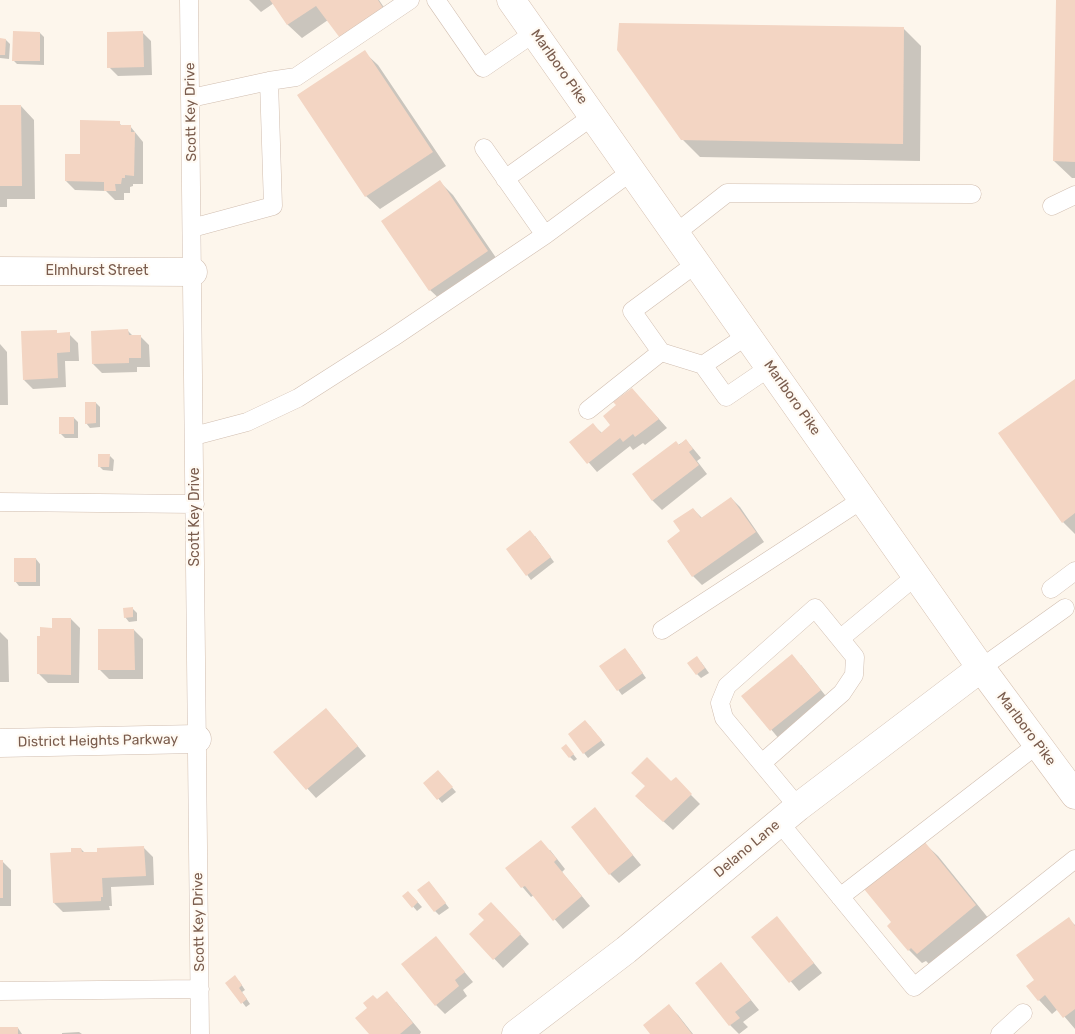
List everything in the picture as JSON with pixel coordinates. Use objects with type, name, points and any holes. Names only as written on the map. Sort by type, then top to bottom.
[{"type":"main road","name":"Marlboro Pike","points":[[511,0],[981,668],[1075,795]]},
{"type":"main road","name":"Elmhurst Street","points":[[0,271],[193,272]]},
{"type":"main road","name":"Delano Lane","points":[[516,1034],[626,950],[789,815],[981,668]]},
{"type":"main road","name":"District Heights Parkway","points":[[0,743],[197,739]]},
{"type":"lane","name":"Scott Key Drive","points":[[189,0],[200,1034]]},
{"type":"lane","points":[[191,98],[296,77],[410,0]]},
{"type":"lane","points":[[436,0],[483,68],[534,33]]},
{"type":"lane","points":[[192,228],[273,206],[269,81]]},
{"type":"lane","points":[[505,180],[593,116]]},
{"type":"lane","points":[[484,148],[545,235]]},
{"type":"lane","points":[[194,436],[247,422],[298,398],[392,338],[545,235],[632,171]]},
{"type":"lane","points":[[676,233],[727,193],[972,194]]},
{"type":"lane","points":[[1052,206],[1075,195]]},
{"type":"lane","points":[[696,263],[632,310],[661,352],[703,365],[726,397],[770,367]]},
{"type":"lane","points":[[703,365],[748,335]]},
{"type":"lane","points":[[588,410],[661,352]]},
{"type":"lane","points":[[662,630],[863,499]]},
{"type":"lane","points":[[0,502],[195,504]]},
{"type":"lane","points":[[1051,588],[1075,571]]},
{"type":"lane","points":[[841,638],[917,575]]},
{"type":"lane","points":[[762,763],[842,693],[854,675],[855,657],[815,608],[726,686],[720,704],[724,718],[762,763],[789,815],[840,897],[914,987],[1075,859]]},
{"type":"lane","points":[[981,668],[1065,608]]},
{"type":"lane","points":[[840,897],[1038,744]]},
{"type":"lane","points":[[0,991],[200,989]]},
{"type":"lane","points":[[1000,1034],[1023,1013]]},
{"type":"building","points":[[270,0],[378,0],[383,8],[340,38],[316,6],[287,25]]},
{"type":"building","points":[[1056,0],[1075,0],[1075,162],[1053,161]]},
{"type":"building","points":[[619,23],[904,27],[903,144],[681,140],[617,50]]},
{"type":"building","points":[[13,31],[40,32],[40,61],[12,61]]},
{"type":"building","points":[[143,31],[144,67],[107,68],[107,32]]},
{"type":"building","points":[[0,38],[6,39],[5,55],[0,55]]},
{"type":"building","points":[[365,50],[433,152],[365,197],[297,95]]},
{"type":"building","points":[[0,105],[21,105],[22,186],[0,186]]},
{"type":"building","points":[[80,120],[120,121],[120,125],[131,125],[131,132],[135,132],[134,176],[125,175],[125,178],[122,178],[121,184],[115,184],[116,191],[104,191],[104,182],[65,181],[65,154],[80,154]]},
{"type":"building","points":[[440,180],[488,251],[429,291],[381,221]]},
{"type":"building","points":[[128,329],[129,335],[141,335],[141,358],[129,358],[129,363],[92,364],[91,331]]},
{"type":"building","points":[[57,330],[57,333],[70,332],[70,352],[57,353],[58,378],[23,380],[21,331]]},
{"type":"building","points":[[1075,379],[1075,513],[1062,523],[998,433]]},
{"type":"building","points":[[632,388],[659,419],[635,437],[633,434],[623,442],[620,438],[587,464],[569,442],[593,423],[601,433],[610,425],[603,416],[616,405],[613,402]]},
{"type":"building","points":[[85,402],[96,402],[96,423],[85,424]]},
{"type":"building","points":[[59,417],[74,417],[74,434],[59,434]]},
{"type":"building","points":[[686,439],[693,449],[689,452],[699,465],[652,501],[632,474],[676,441],[679,445]]},
{"type":"building","points":[[98,454],[110,454],[109,467],[98,467]]},
{"type":"building","points":[[731,497],[756,532],[692,577],[667,541],[680,531],[673,521],[693,508],[701,518]]},
{"type":"building","points":[[530,530],[551,557],[526,576],[506,549]]},
{"type":"building","points":[[14,558],[36,558],[36,582],[14,582]]},
{"type":"building","points":[[133,607],[133,617],[124,618],[123,608]]},
{"type":"building","points":[[52,618],[71,618],[71,675],[37,674],[37,636],[40,636],[40,627],[52,628]]},
{"type":"building","points":[[98,629],[134,629],[135,670],[98,670]]},
{"type":"building","points":[[625,648],[643,673],[617,691],[599,666]]},
{"type":"building","points":[[792,654],[821,690],[770,731],[741,696]]},
{"type":"building","points":[[697,656],[705,668],[696,675],[687,663]]},
{"type":"building","points":[[326,708],[358,746],[306,790],[273,752]]},
{"type":"building","points":[[585,720],[602,740],[583,754],[568,734]]},
{"type":"building","points":[[566,744],[574,754],[569,758],[561,748]]},
{"type":"building","points":[[647,757],[671,781],[676,777],[692,794],[663,822],[635,796],[645,786],[631,773]]},
{"type":"building","points":[[438,770],[453,787],[437,800],[423,783]]},
{"type":"building","points":[[595,807],[633,855],[609,875],[571,827]]},
{"type":"building","points":[[541,840],[557,859],[554,862],[582,896],[553,921],[525,886],[521,888],[505,868]]},
{"type":"building","points":[[924,841],[976,905],[917,954],[911,948],[908,951],[887,926],[891,922],[864,889]]},
{"type":"building","points":[[144,846],[146,876],[102,878],[103,897],[101,897],[101,901],[53,903],[50,853],[71,852],[71,848],[81,848],[82,852],[97,852],[97,848]]},
{"type":"building","points":[[0,860],[3,860],[3,898],[0,898]]},
{"type":"building","points":[[429,881],[446,903],[434,912],[417,890]]},
{"type":"building","points":[[408,891],[418,902],[412,908],[402,896]]},
{"type":"building","points":[[491,902],[521,934],[493,960],[469,934],[484,920],[478,914]]},
{"type":"building","points":[[777,916],[814,963],[789,983],[751,937]]},
{"type":"building","points":[[1069,917],[1075,926],[1075,1009],[1063,1018],[1045,995],[1038,1001],[1026,986],[1034,980],[1016,955]]},
{"type":"building","points":[[436,936],[465,972],[455,980],[459,986],[435,1006],[401,964]]},
{"type":"building","points":[[721,962],[751,1000],[735,1012],[740,1018],[729,1026],[695,983]]},
{"type":"building","points":[[235,975],[242,985],[239,988],[247,999],[241,1004],[225,983]]},
{"type":"building","points":[[387,991],[413,1023],[400,1034],[369,1034],[355,1018],[367,1008],[363,1003],[373,995],[377,999]]},
{"type":"building","points":[[669,1004],[692,1034],[650,1034],[643,1025]]},
{"type":"building","points":[[0,1027],[18,1027],[18,1034],[0,1034]]}]
